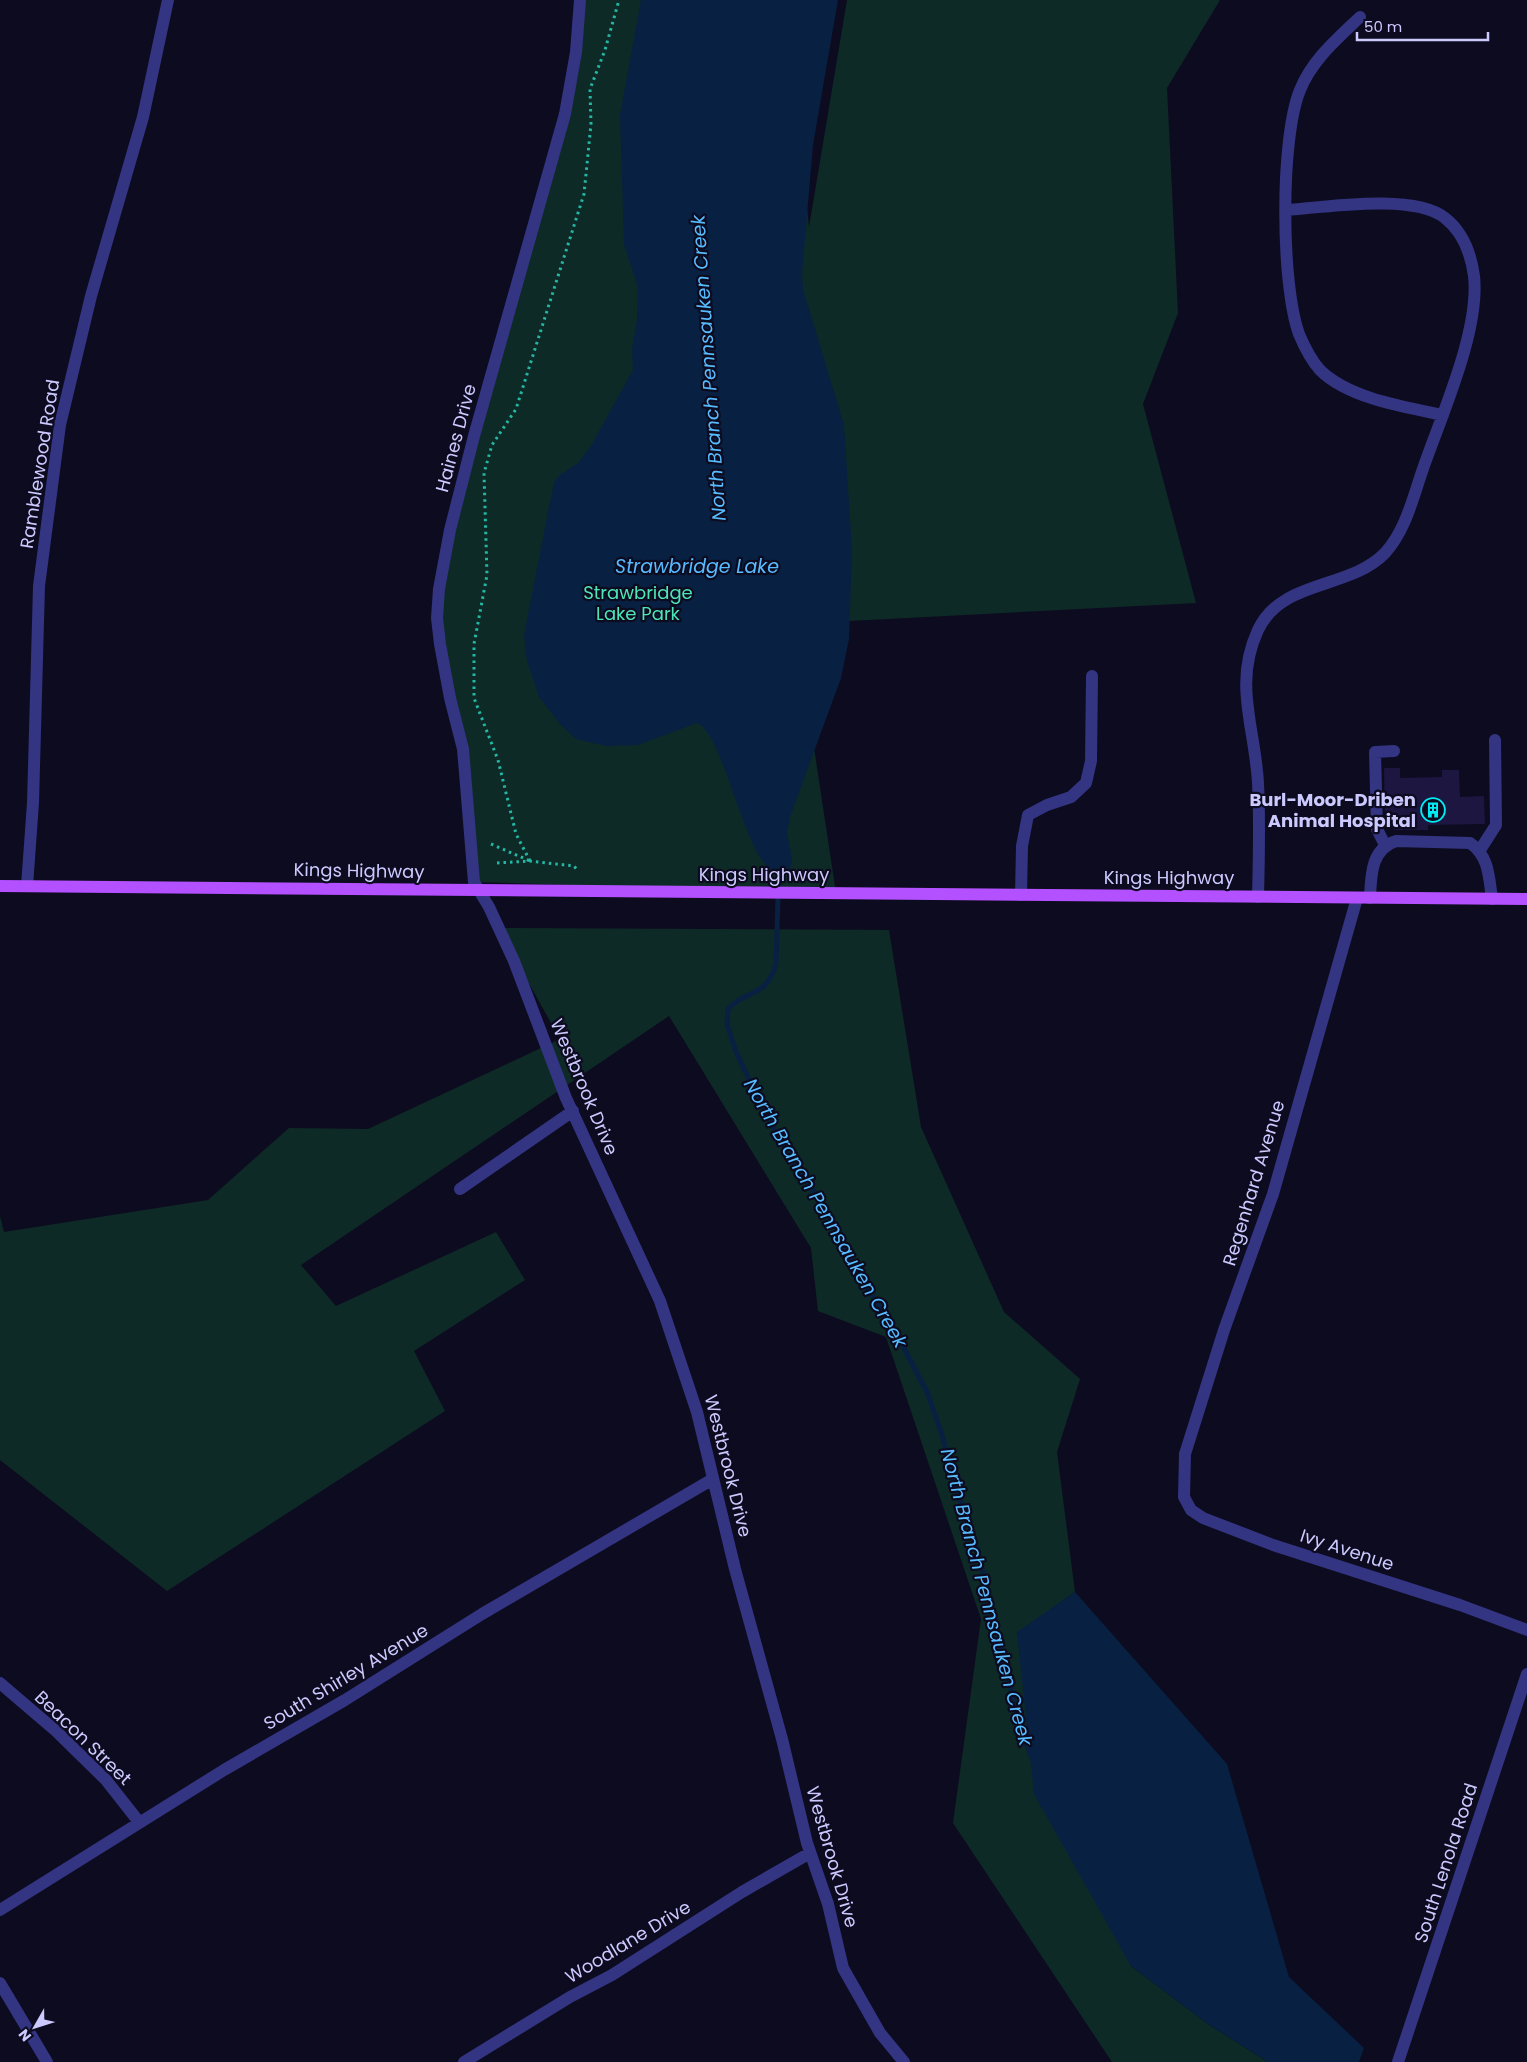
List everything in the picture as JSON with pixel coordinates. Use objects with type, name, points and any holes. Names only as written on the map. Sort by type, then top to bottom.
[{"type":"main road","name":"Kings Highway","points":[[0,886],[1527,899]]},
{"type":"street","name":"Ramblewood Road","points":[[27,886],[33,803],[39,586],[60,425],[85,320],[144,117],[168,0]]},
{"type":"street","name":"Haines Drive","points":[[478,890],[474,882],[463,749],[450,698],[440,644],[438,618],[439,589],[450,530],[474,436],[566,114],[576,52],[580,0]]},
{"type":"street","points":[[1360,17],[1319,57],[1300,89],[1289,130],[1288,266],[1294,313],[1307,352],[1318,368],[1332,381],[1347,389],[1443,415]]},
{"type":"street","points":[[1258,896],[1258,782],[1248,720],[1245,686],[1246,667],[1257,632],[1265,616],[1280,603],[1297,594],[1352,575],[1370,565],[1385,552],[1406,519],[1443,415],[1466,341],[1473,309],[1474,277],[1468,248],[1461,236],[1444,217],[1416,207],[1362,204],[1287,210]]},
{"type":"street","points":[[1021,894],[1022,846],[1028,816],[1047,805],[1072,797],[1086,783],[1091,761],[1092,676]]},
{"type":"street","points":[[1480,850],[1496,825],[1495,740]]},
{"type":"street","points":[[1394,751],[1376,752],[1377,829],[1385,845],[1396,841],[1470,843],[1480,850],[1486,860],[1492,898]]},
{"type":"street","name":"Regenhard Avenue","points":[[1184,1478],[1185,1454],[1222,1338],[1272,1194],[1378,854],[1385,845]]},
{"type":"street","name":"Westbrook Drive","points":[[478,890],[489,907],[514,961],[573,1111],[660,1301],[693,1396],[810,1853],[828,1904],[843,1968],[880,2034],[904,2062]]},
{"type":"street","points":[[460,1189],[573,1111]]},
{"type":"street","name":"Ivy Avenue","points":[[1184,1478],[1184,1497],[1191,1510],[1203,1518],[1273,1544],[1460,1605],[1527,1630]]},
{"type":"street","name":"South Shirley Avenue","points":[[0,1910],[138,1822],[345,1700],[482,1614],[713,1479]]},
{"type":"street","name":"South Lenola Road","points":[[1398,2062],[1527,1674]]},
{"type":"street","name":"Beacon Street","points":[[0,1683],[56,1732],[106,1780],[138,1822]]},
{"type":"street","name":"Woodlane Drive","points":[[464,2062],[584,1989],[612,1975],[742,1892],[810,1853]]},
{"type":"street","points":[[0,1983],[46,2062]]},
{"type":"path","points":[[530,861],[516,834],[498,760],[474,698],[474,644],[487,575],[484,473],[492,446],[516,409],[584,194],[591,124],[590,89],[605,50],[619,0]]},
{"type":"path","points":[[491,844],[530,861]]},
{"type":"path","points":[[497,863],[530,861],[574,866],[578,871]]},
{"type":"green space","name":"Strawbridge Lake Park","points":[[579,0],[822,0],[803,168],[809,227],[847,0],[1220,0],[1167,88],[1178,313],[1143,404],[1196,603],[849,621],[843,423],[808,708],[836,893],[474,882],[468,797],[450,698],[439,589],[565,114]]},
{"type":"green space","points":[[498,928],[889,930],[921,1127],[1004,1312],[1080,1379],[1057,1452],[1075,1592],[1017,1633],[1131,1966],[1208,2024],[1268,2062],[1112,2062],[953,1823],[981,1619],[886,1337],[818,1311],[811,1248],[669,1016],[301,1265],[336,1306],[496,1232],[525,1280],[414,1351],[445,1411],[167,1591],[0,1460],[0,1216],[4,1232],[208,1200],[289,1128],[368,1129],[560,1039]]},
{"type":"water","name":"Strawbridge Lake","points":[[641,0],[838,0],[813,145],[802,274],[803,289],[844,425],[852,550],[849,639],[841,678],[790,817],[787,833],[792,859],[790,870],[770,869],[760,857],[741,816],[715,747],[706,731],[697,723],[638,745],[607,746],[576,739],[560,724],[539,697],[527,661],[524,635],[554,482],[560,475],[578,463],[591,446],[633,370],[632,348],[637,319],[638,287],[624,244],[620,115]]},
{"type":"water","points":[[1075,1592],[1227,1764],[1289,1977],[1364,2048],[1359,2062],[1268,2062],[1208,2024],[1131,1966],[1034,1794],[1017,1632]]},
{"type":"building","name":"Burl-Moor-Driben Animal Hospital","points":[[1384,768],[1400,768],[1400,778],[1442,777],[1442,770],[1459,770],[1460,797],[1484,796],[1485,824],[1428,825],[1428,830],[1394,830],[1394,823],[1385,824]]},
{"type":"waterway","name":"North Branch Pennsauken Creek","points":[[779,864],[776,964],[772,975],[762,988],[736,1002],[728,1009],[727,1024],[736,1052],[767,1117],[794,1163],[824,1206],[862,1280],[895,1331],[927,1392],[942,1435],[956,1489],[978,1552],[1020,1727],[1032,1758]]},
{"type":"place","name":"Burl-Moor-Driben Animal Hospital","points":[[1433,810]]}]
